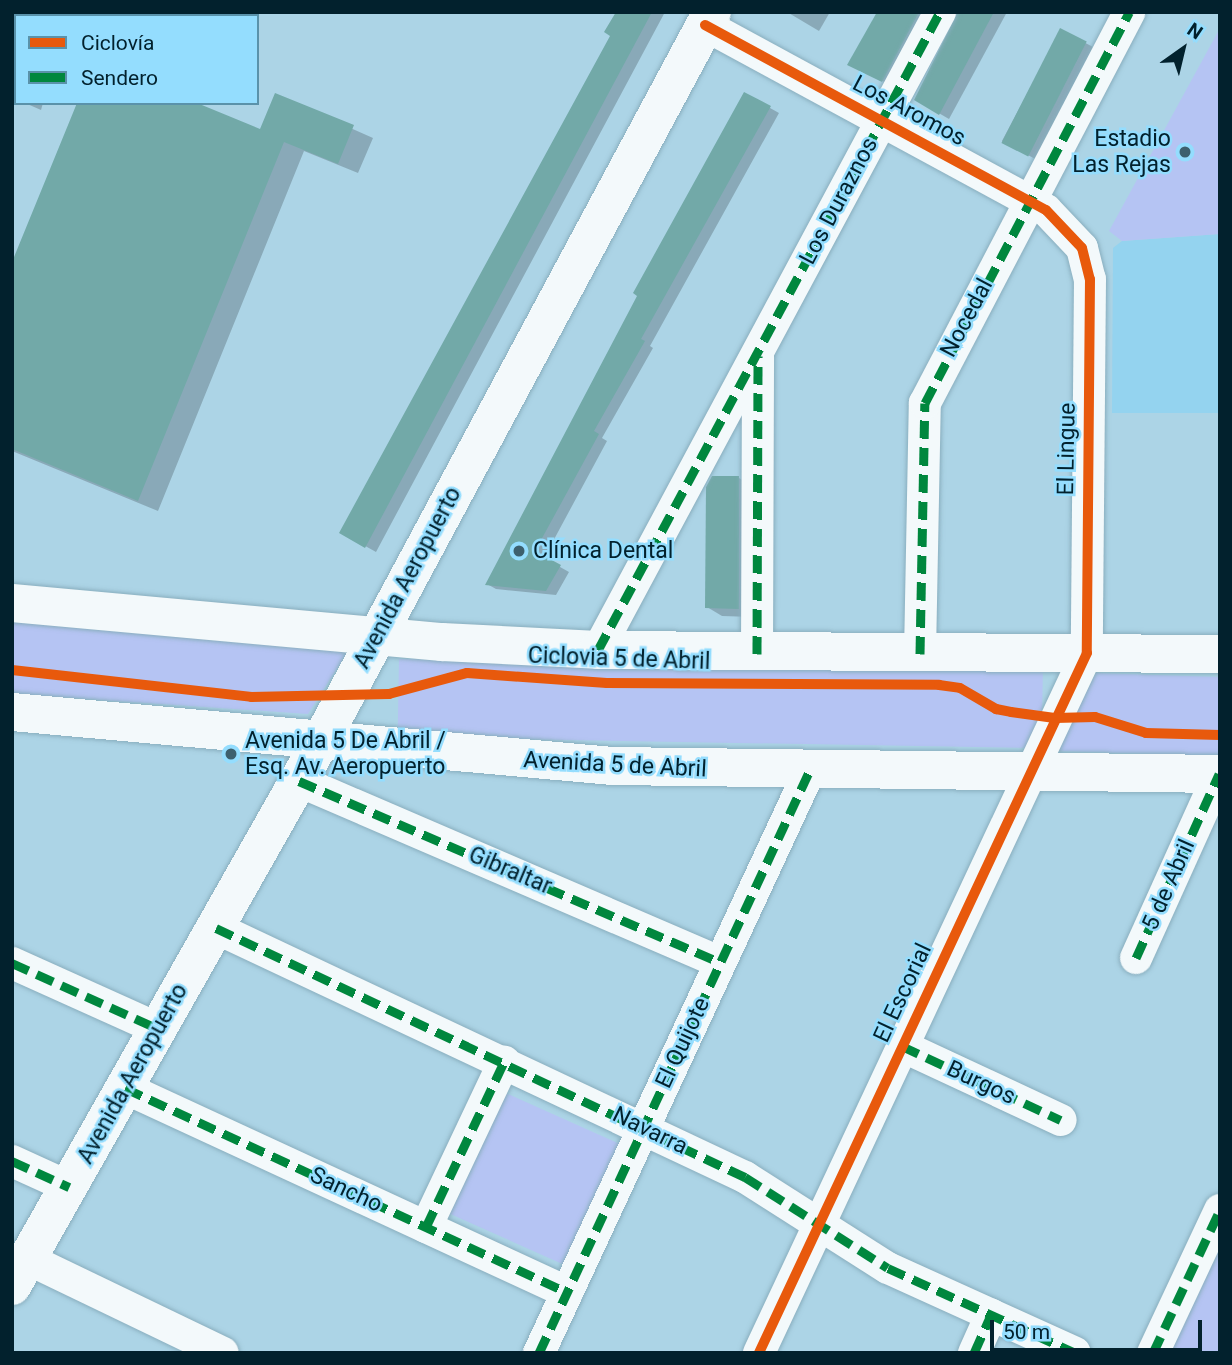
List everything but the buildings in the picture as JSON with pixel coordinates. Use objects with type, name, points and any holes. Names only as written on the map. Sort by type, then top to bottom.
[{"type":"main road","name":"Avenida Aeropuerto","points":[[20,1273],[322,739],[708,19]]},
{"type":"main road","points":[[410,575],[418,601],[442,642]]},
{"type":"main road","points":[[12,603],[442,642],[598,650],[757,654],[1220,654]]},
{"type":"main road","name":"Avenida 5 de Abril","points":[[12,712],[322,739],[532,761],[810,771],[1219,774]]},
{"type":"street","name":"Los Duraznos","points":[[598,650],[940,12]]},
{"type":"street","name":"Nocedal","points":[[919,654],[925,403],[1129,12]]},
{"type":"street","name":"Los Aromos","points":[[708,19],[882,120],[1030,200],[1060,222],[1082,248]]},
{"type":"street","name":"El Lingue","points":[[1082,248],[1090,279],[1087,653]]},
{"type":"street","name":"Los Duraznos","points":[[757,654],[758,352]]},
{"type":"street","name":"El Escorial","points":[[759,1353],[1087,653]]},
{"type":"street","name":"El Quijote","points":[[539,1353],[810,771]]},
{"type":"street","name":"5 de Abril","points":[[1136,958],[1219,774]]},
{"type":"street","name":"Gibraltar","points":[[299,780],[720,962]]},
{"type":"street","name":"Navarra","points":[[216,928],[745,1177],[888,1268],[1075,1353]]},
{"type":"street","points":[[12,963],[159,1030]]},
{"type":"street","name":"Burgos","points":[[902,1046],[1061,1121]]},
{"type":"street","points":[[426,1227],[504,1062]]},
{"type":"street","name":"Sancho","points":[[125,1088],[567,1292]]},
{"type":"street","points":[[12,1161],[69,1187]]},
{"type":"street","points":[[1153,1353],[1220,1210]]},
{"type":"street","points":[[20,1273],[220,1352]]},
{"type":"street","points":[[974,1353],[991,1315]]},
{"type":"shaded area","name":"Estadio Las Rejas","points":[[1220,28],[1220,234],[1122,241],[1109,231]]},
{"type":"shaded area","points":[[1220,234],[1220,413],[1112,413],[1113,248],[1122,241]]},
{"type":"shaded area","points":[[12,619],[350,648],[308,714],[12,694]]},
{"type":"shaded area","points":[[399,659],[1043,670],[1042,748],[398,737]]},
{"type":"shaded area","points":[[1096,673],[1220,677],[1220,756],[1054,751]]},
{"type":"shaded area","points":[[501,1091],[620,1144],[566,1265],[447,1213]]},
{"type":"shaded area","points":[[1220,1238],[1220,1353],[1167,1353]]},
{"type":"marked path","points":[[598,650],[940,12]]},
{"type":"marked path","points":[[920,654],[925,403],[1129,12]]},
{"type":"marked path","points":[[757,654],[758,356]]},
{"type":"marked path","points":[[539,1353],[810,770]]},
{"type":"marked path","points":[[1136,958],[1219,774]]},
{"type":"marked path","points":[[299,781],[720,962]]},
{"type":"marked path","points":[[216,928],[745,1177],[888,1268],[1075,1353]]},
{"type":"marked path","points":[[12,963],[159,1029]]},
{"type":"marked path","points":[[902,1046],[1061,1120]]},
{"type":"marked path","points":[[426,1227],[504,1062]]},
{"type":"marked path","points":[[125,1088],[567,1292]]},
{"type":"marked path","points":[[12,1161],[69,1187]]},
{"type":"marked path","points":[[1153,1353],[1220,1210]]},
{"type":"marked path","points":[[974,1353],[991,1315]]},
{"type":"cycle path","points":[[705,25],[1046,210],[1082,248],[1090,279],[1087,653],[759,1353]]},
{"type":"cycle path","name":"Ciclovia 5 de Abril","points":[[12,670],[251,697],[389,694],[467,673],[607,683],[939,685],[960,688],[996,709],[1011,712],[1055,718],[1095,717],[1146,733],[1220,735]]},
{"type":"place","name":"Estadio Las Rejas","points":[[1185,152]]},
{"type":"place","name":"Clínica Dental","points":[[519,551]]},
{"type":"place","name":"Avenida 5 De Abril / Esq. Av. Aeropuerto","points":[[231,754]]}]
